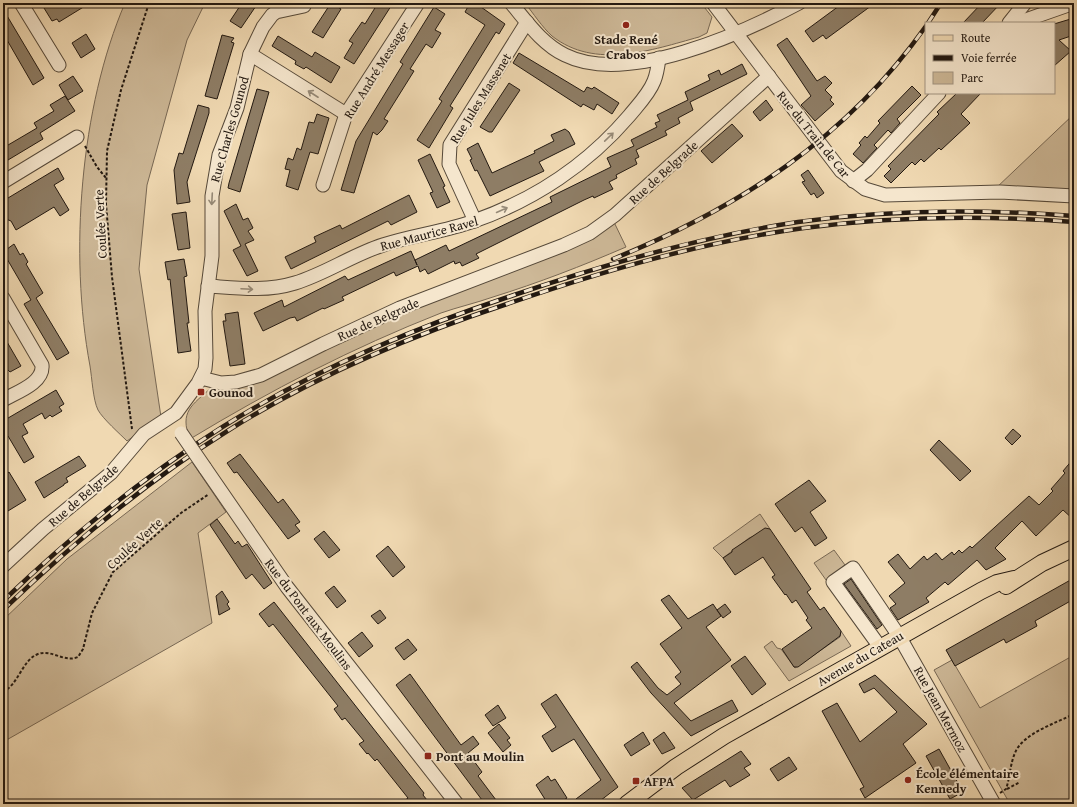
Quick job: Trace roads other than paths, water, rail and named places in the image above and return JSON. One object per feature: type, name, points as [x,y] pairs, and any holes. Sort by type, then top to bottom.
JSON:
[{"type":"main road","name":"Avenue du Cateau","points":[[1042,563],[1074,538]]},
{"type":"main road","name":"Avenue du Cateau","points":[[709,746],[750,730],[902,640],[995,593],[1014,579],[1042,563],[1074,548]]},
{"type":"main road","name":"Avenue du Cateau","points":[[627,804],[676,767],[731,731],[880,647],[902,640]]},
{"type":"street","points":[[21,3],[59,65]]},
{"type":"street","name":"Rue André Messager","points":[[323,185],[346,114],[418,3]]},
{"type":"street","points":[[511,3],[542,39],[556,50],[571,58],[588,63],[615,65],[659,58],[710,44],[799,3]]},
{"type":"street","name":"Rue du Train de Car","points":[[713,3],[841,171],[870,192],[885,195],[1000,192],[1074,196]]},
{"type":"street","points":[[1010,22],[1025,3]]},
{"type":"street","points":[[1019,22],[1047,7],[1074,3]]},
{"type":"street","name":"Rue Charles Gounod","points":[[201,378],[206,358],[205,311],[212,256],[211,205],[214,176],[222,145],[237,108],[250,54],[263,28],[272,15],[283,10],[304,6]]},
{"type":"street","name":"Rue Jules Massenet","points":[[476,221],[449,164],[450,145],[527,22]]},
{"type":"street","points":[[250,54],[346,114]]},
{"type":"street","name":"Rue Maurice Ravel","points":[[208,286],[263,289],[286,286],[304,280],[377,246],[448,230],[476,221],[516,204],[552,184],[595,151],[624,122],[646,95],[654,82],[659,58]]},
{"type":"street","name":"Rue de Belgrade","points":[[3,566],[34,537],[116,468],[144,434],[170,418],[186,402],[201,378],[221,383],[236,382],[261,375],[322,344],[400,308],[564,246],[590,233],[615,215],[769,76]]},
{"type":"street","points":[[853,181],[867,170],[938,94]]},
{"type":"street","points":[[3,182],[77,136]]},
{"type":"street","points":[[3,298],[40,361],[42,368],[37,379],[3,400]]},
{"type":"street","name":"Rue du Pont aux Moulins","points":[[170,418],[287,587],[457,804]]},
{"type":"street","name":"Rue Jean Mermoz","points":[[880,647],[833,582],[853,568],[902,640],[993,801]]},
{"type":"railway","points":[[929,22],[941,3]]},
{"type":"railway","points":[[613,259],[704,217],[747,192],[787,165],[825,135],[861,102],[895,66],[925,27]]},
{"type":"railway","points":[[3,601],[82,530],[137,486],[194,445],[257,406],[292,387],[362,353],[434,323],[543,285],[615,263],[688,244],[761,228],[832,218],[902,213],[970,211],[1074,216]]},
{"type":"railway","points":[[3,610],[56,561],[112,514],[169,470],[229,430],[262,410],[329,375],[399,344],[471,316],[580,280],[653,259],[728,241],[804,228],[871,221],[939,218],[1006,218],[1074,222]]},
{"type":"place","name":"Stade René Crabos","points":[[626,25]]},
{"type":"place","name":"Gounod","points":[[201,392]]},
{"type":"place","name":"Pont au Moulin","points":[[428,756]]},
{"type":"place","name":"École élémentaire Kennedy","points":[[908,780]]},
{"type":"place","name":"AFPA","points":[[636,781]]}]
